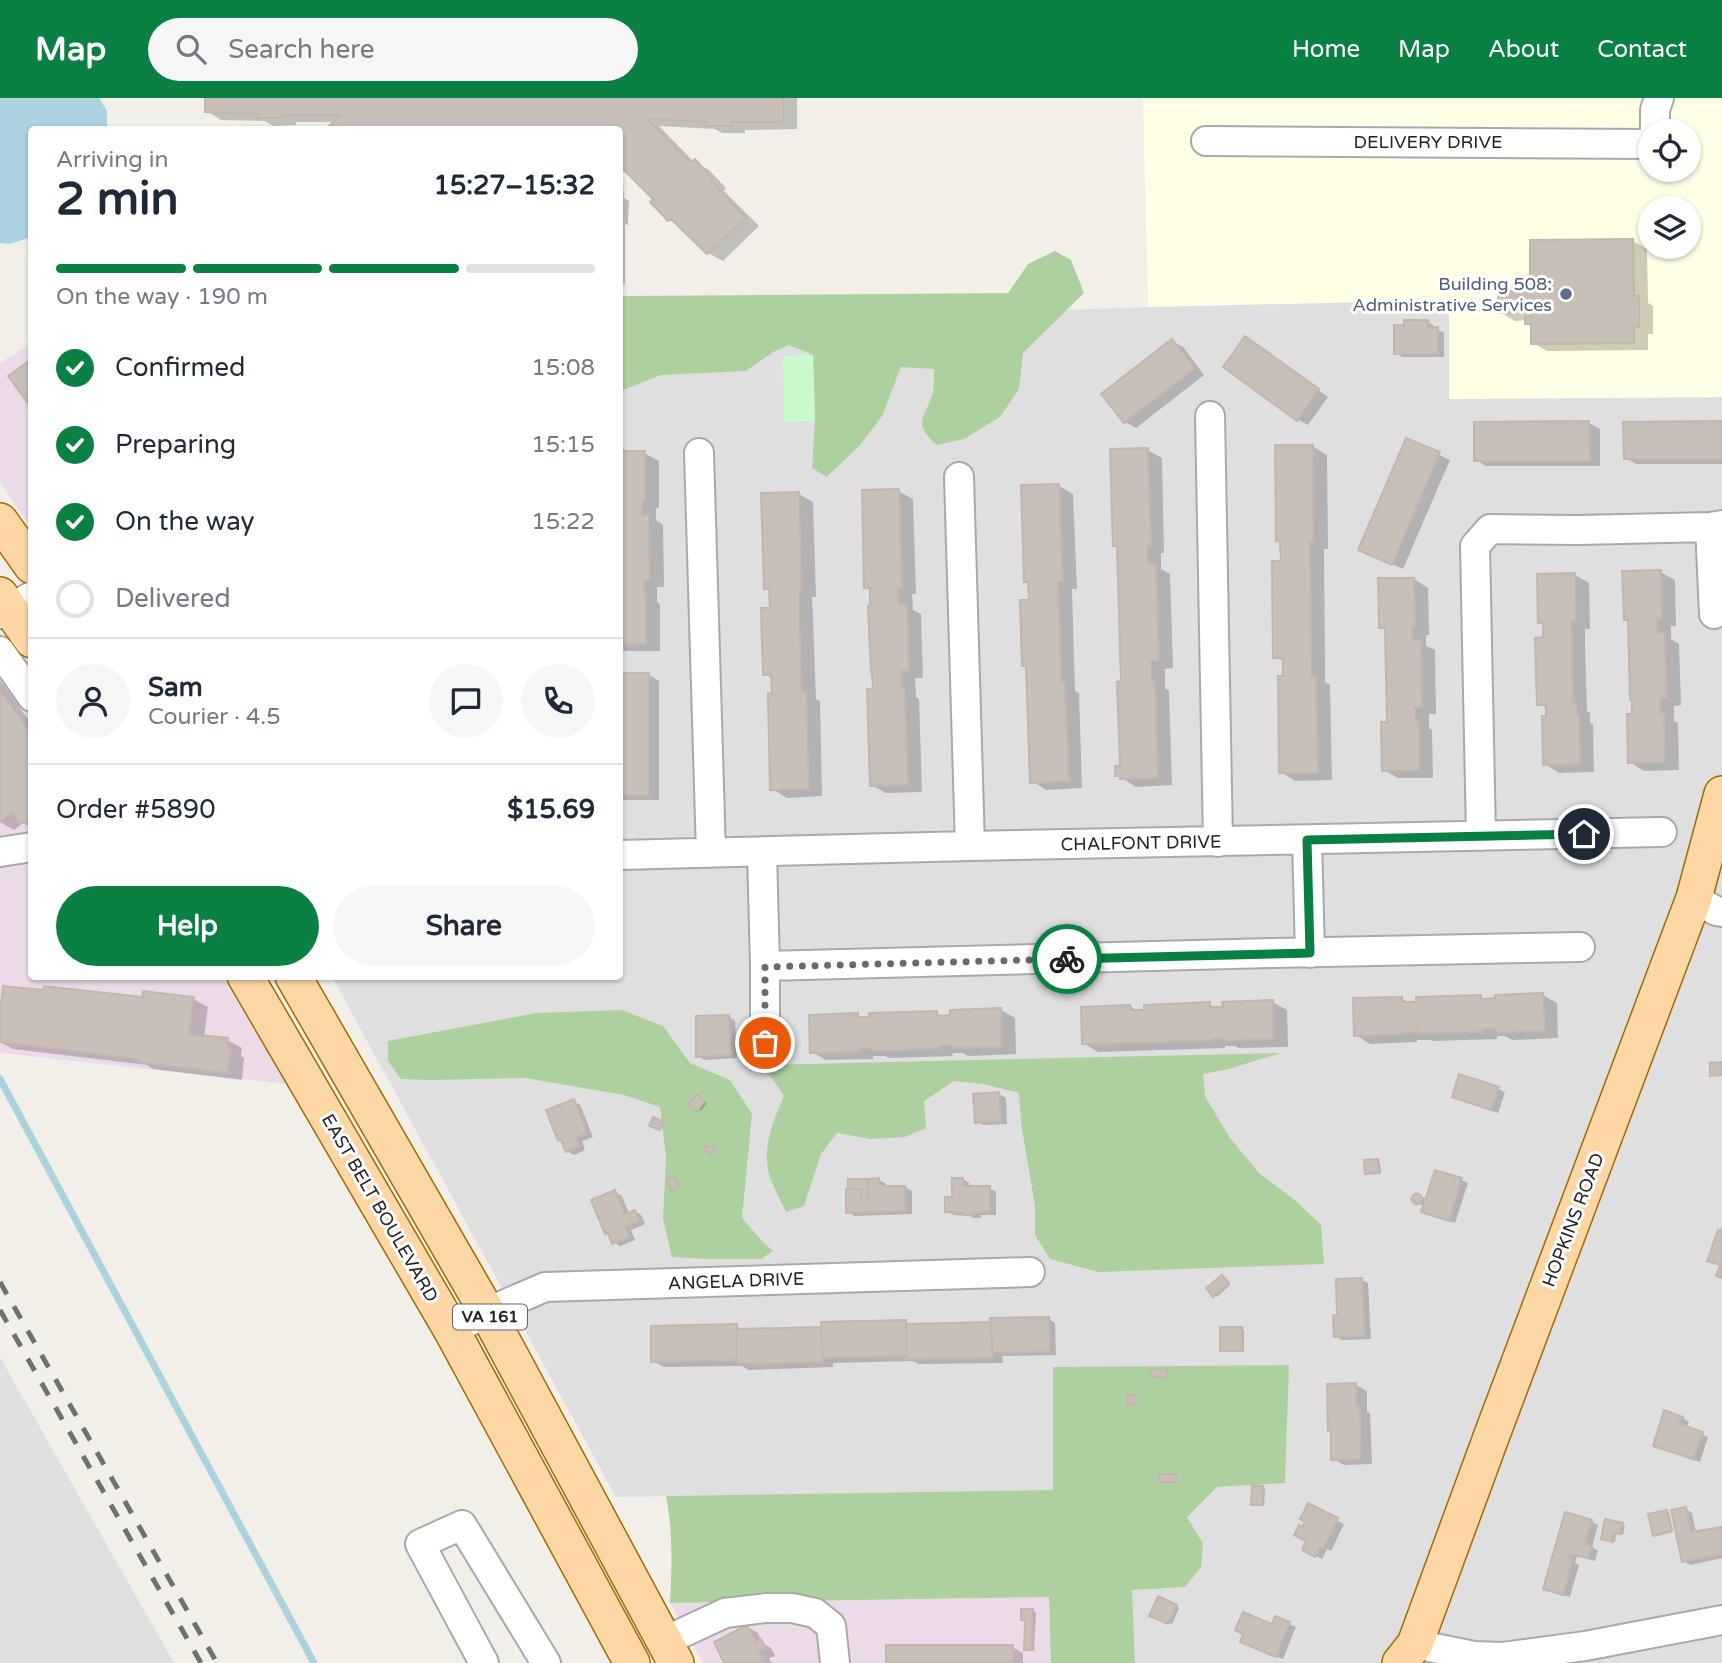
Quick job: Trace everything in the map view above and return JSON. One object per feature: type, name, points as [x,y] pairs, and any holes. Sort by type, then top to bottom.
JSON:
[{"type":"main road","points":[[0,521],[28,560]]},
{"type":"main road","points":[[10,603],[28,633]]},
{"type":"main road","name":"HOPKINS ROAD","points":[[1410,1657],[1501,1410],[1708,905],[1722,794]]},
{"type":"main road","name":"EAST BELT BOULEVARD","points":[[246,980],[452,1331],[632,1663]]},
{"type":"main road","name":"VA 161","points":[[295,980],[487,1312],[671,1652]]},
{"type":"street","points":[[1656,119],[1659,98]]},
{"type":"street","name":"DELIVERY DRIVE","points":[[1206,141],[1638,144]]},
{"type":"street","points":[[1210,416],[1218,842]]},
{"type":"street","points":[[699,453],[711,853]]},
{"type":"street","points":[[960,477],[970,846]]},
{"type":"street","points":[[1480,836],[1475,547],[1490,529],[1579,530],[1716,526],[1714,614]]},
{"type":"street","points":[[0,650],[28,691]]},
{"type":"street","name":"CHALFONT DRIVE","points":[[623,855],[1662,832]]},
{"type":"street","points":[[1307,840],[1310,953]]},
{"type":"street","points":[[0,852],[28,848]]},
{"type":"street","points":[[762,852],[765,1043]]},
{"type":"street","points":[[765,967],[1580,947]]},
{"type":"street","name":"ANGELA DRIVE","points":[[452,1331],[487,1312],[545,1287],[1030,1272]]},
{"type":"street","points":[[484,1663],[420,1544],[462,1525],[546,1663]]},
{"type":"street","points":[[671,1652],[725,1613],[792,1608],[815,1613],[831,1626],[835,1663]]},
{"type":"street","points":[[1410,1657],[1502,1657],[1585,1646],[1722,1620]]},
{"type":"shaded area","points":[[1143,98],[1722,98],[1722,397],[1449,399],[1449,300],[1148,307]]},
{"type":"shaded area","points":[[1449,300],[1450,399],[1722,397],[1722,1663],[1135,1663],[1127,1492],[1285,1483],[1288,1365],[1054,1490],[616,1497],[334,980],[623,980],[623,327],[1148,307]]},
{"type":"shaded area","points":[[28,345],[28,524],[0,482],[0,363]]},
{"type":"shaded area","points":[[0,632],[28,674],[28,980],[225,980],[286,1084],[0,1053]]},
{"type":"shaded area","points":[[0,1357],[174,1663],[0,1663]]},
{"type":"shaded area","points":[[1049,1597],[1051,1663],[703,1663],[670,1603]]},
{"type":"green space","points":[[1055,251],[1071,260],[1084,293],[1023,353],[1019,389],[1000,417],[964,439],[937,445],[929,437],[922,425],[933,391],[934,369],[901,367],[882,416],[860,445],[827,477],[812,468],[815,421],[813,355],[789,345],[773,352],[746,371],[661,375],[623,390],[623,296],[1008,293],[1028,264]]},
{"type":"green space","points":[[813,355],[815,421],[784,422],[783,356]]},
{"type":"green space","points":[[622,1010],[663,1026],[690,1063],[730,1080],[752,1114],[742,1218],[773,1251],[761,1259],[672,1257],[663,1219],[666,1158],[660,1107],[624,1095],[525,1078],[401,1079],[388,1061],[388,1041],[536,1013]]},
{"type":"green space","points":[[1280,1053],[1203,1074],[1205,1096],[1230,1138],[1259,1173],[1296,1201],[1321,1225],[1324,1264],[1098,1272],[1050,1259],[1035,1235],[1035,1206],[1021,1123],[1019,1093],[983,1084],[954,1081],[924,1101],[926,1128],[905,1137],[871,1139],[837,1133],[821,1154],[804,1206],[786,1212],[770,1177],[768,1146],[772,1125],[784,1096],[771,1077],[757,1065]]},
{"type":"green space","points":[[1289,1365],[1285,1483],[1217,1487],[1187,1517],[1203,1544],[1201,1567],[1185,1587],[1132,1590],[1135,1663],[1051,1663],[1049,1597],[670,1603],[670,1523],[666,1496],[1053,1490],[1053,1367]]},
{"type":"water","points":[[0,98],[99,98],[107,111],[107,126],[28,126],[28,238],[10,244],[0,243]]},
{"type":"building","points":[[205,98],[783,98],[783,122],[731,122],[732,126],[706,126],[706,122],[647,119],[691,162],[695,159],[713,179],[711,181],[746,217],[707,254],[671,219],[668,221],[650,202],[653,199],[623,169],[623,126],[329,126],[340,115],[257,118],[257,114],[205,112]]},
{"type":"building","name":"Building 508: Administrative Services","points":[[1633,239],[1634,296],[1639,296],[1639,327],[1634,327],[1634,343],[1531,344],[1531,324],[1525,324],[1525,317],[1531,317],[1530,313],[1498,313],[1498,291],[1530,291],[1530,240]]},
{"type":"building","points":[[1404,320],[1428,320],[1428,327],[1438,327],[1438,354],[1394,354],[1394,325],[1404,325]]},
{"type":"building","points":[[1245,336],[1319,389],[1297,421],[1223,367]]},
{"type":"building","points":[[1172,339],[1195,368],[1124,423],[1101,394]]},
{"type":"building","points":[[28,362],[28,404],[8,376]]},
{"type":"building","points":[[1589,421],[1590,461],[1474,461],[1474,422]]},
{"type":"building","points":[[1722,421],[1722,459],[1624,459],[1623,422]]},
{"type":"building","points":[[1406,438],[1440,452],[1392,565],[1358,550]]},
{"type":"building","points":[[1275,445],[1313,445],[1314,542],[1310,542],[1311,676],[1316,675],[1318,773],[1279,773],[1278,676],[1283,676],[1283,658],[1273,658],[1272,561],[1281,561],[1280,541],[1276,541]]},
{"type":"building","points":[[1148,448],[1151,546],[1147,546],[1148,564],[1156,564],[1159,661],[1151,661],[1151,680],[1155,680],[1158,778],[1120,779],[1120,776],[1115,776],[1115,766],[1120,766],[1117,682],[1121,681],[1117,546],[1113,546],[1110,449]]},
{"type":"building","points":[[623,451],[645,451],[645,501],[642,501],[642,515],[649,514],[650,580],[644,580],[646,644],[623,644]]},
{"type":"building","points":[[1059,484],[1063,582],[1058,582],[1061,683],[1065,683],[1069,781],[1030,783],[1026,666],[1022,666],[1020,600],[1029,600],[1028,582],[1024,582],[1021,485]]},
{"type":"building","points":[[899,489],[902,587],[898,587],[899,604],[907,604],[909,671],[901,671],[902,689],[905,689],[908,785],[870,786],[867,689],[873,689],[868,606],[870,588],[864,588],[862,490]]},
{"type":"building","points":[[799,492],[802,590],[799,590],[799,608],[802,691],[806,691],[809,789],[770,790],[768,693],[772,693],[771,675],[763,675],[761,608],[770,608],[769,589],[764,589],[761,493]]},
{"type":"building","points":[[1661,570],[1662,619],[1657,619],[1658,633],[1665,633],[1667,698],[1660,698],[1660,713],[1664,713],[1665,762],[1628,763],[1627,714],[1632,714],[1632,700],[1628,620],[1624,620],[1622,571]]},
{"type":"building","points":[[1575,573],[1576,621],[1571,621],[1573,703],[1576,702],[1577,715],[1579,714],[1580,764],[1543,765],[1542,716],[1546,716],[1546,705],[1537,705],[1535,638],[1543,637],[1543,623],[1538,623],[1537,574]]},
{"type":"building","points":[[1378,578],[1414,578],[1415,628],[1412,628],[1412,640],[1421,640],[1422,707],[1415,707],[1415,720],[1419,720],[1419,770],[1382,771],[1381,722],[1387,722],[1385,628],[1379,628]]},
{"type":"building","points":[[623,673],[649,673],[649,795],[623,795]]},
{"type":"building","points":[[0,690],[28,729],[28,823],[19,823],[12,813],[0,822]]},
{"type":"building","points":[[3,986],[43,990],[44,986],[142,997],[143,991],[194,997],[189,1034],[228,1038],[227,1048],[231,1048],[227,1073],[0,1042]]},
{"type":"building","points":[[1543,993],[1545,1031],[1495,1033],[1495,1029],[1483,1029],[1483,1032],[1354,1036],[1353,998],[1402,997],[1402,1002],[1416,1002],[1416,997],[1481,995],[1481,999],[1495,998],[1495,995]]},
{"type":"building","points":[[1273,1000],[1274,1039],[1223,1041],[1223,1038],[1211,1041],[1082,1044],[1081,1007],[1130,1005],[1130,1010],[1144,1010],[1144,1005],[1210,1002],[1210,1007],[1223,1007],[1222,1002]]},
{"type":"building","points":[[1001,1008],[1002,1047],[952,1048],[951,1045],[939,1046],[939,1049],[873,1051],[873,1048],[859,1049],[859,1052],[810,1053],[809,1015],[858,1013],[858,1017],[869,1017],[869,1013],[937,1011],[937,1016],[950,1015],[950,1010]]},
{"type":"building","points":[[729,1015],[731,1055],[696,1057],[696,1016]]},
{"type":"building","points":[[1722,1062],[1722,1075],[1710,1076],[1710,1063]]},
{"type":"building","points":[[1459,1074],[1499,1087],[1491,1110],[1452,1097]]},
{"type":"building","points":[[999,1092],[1001,1121],[975,1123],[973,1094]]},
{"type":"building","points":[[697,1094],[705,1101],[697,1111],[689,1104]]},
{"type":"building","points":[[574,1099],[587,1133],[576,1138],[580,1146],[566,1152],[561,1140],[558,1141],[546,1110]]},
{"type":"building","points":[[653,1117],[664,1122],[660,1130],[649,1126]]},
{"type":"building","points":[[706,1145],[715,1148],[712,1154],[704,1151]]},
{"type":"building","points":[[1378,1159],[1379,1173],[1365,1174],[1364,1160]]},
{"type":"building","points":[[1435,1170],[1462,1178],[1449,1221],[1421,1212]]},
{"type":"building","points":[[674,1177],[679,1187],[672,1191],[667,1181]]},
{"type":"building","points":[[879,1178],[879,1186],[905,1186],[906,1211],[846,1213],[846,1189],[861,1189],[861,1200],[868,1199],[868,1179]]},
{"type":"building","points":[[952,1178],[963,1178],[963,1186],[990,1186],[990,1212],[965,1215],[945,1212],[945,1197],[952,1197]]},
{"type":"building","points":[[848,1179],[868,1179],[868,1199],[861,1200],[861,1189],[848,1189]]},
{"type":"building","points":[[615,1190],[625,1214],[635,1210],[639,1221],[625,1226],[629,1237],[612,1244],[591,1200]]},
{"type":"building","points":[[1417,1193],[1423,1199],[1417,1205],[1411,1199]]},
{"type":"building","points":[[1722,1228],[1722,1278],[1716,1276],[1720,1265],[1707,1261],[1718,1230],[1721,1231]]},
{"type":"building","points":[[1222,1275],[1229,1283],[1213,1297],[1206,1288]]},
{"type":"building","points":[[1362,1278],[1365,1336],[1334,1337],[1333,1315],[1337,1315],[1336,1279]]},
{"type":"building","points":[[1049,1317],[1050,1352],[993,1353],[990,1318]]},
{"type":"building","points":[[906,1320],[906,1356],[823,1358],[821,1322]]},
{"type":"building","points":[[990,1322],[993,1358],[906,1359],[906,1324]]},
{"type":"building","points":[[737,1324],[737,1360],[651,1362],[651,1326]]},
{"type":"building","points":[[821,1327],[823,1362],[737,1364],[737,1329]]},
{"type":"building","points":[[1220,1327],[1242,1327],[1242,1351],[1220,1351]]},
{"type":"building","points":[[1167,1369],[1167,1377],[1151,1378],[1150,1370]]},
{"type":"building","points":[[1356,1383],[1357,1406],[1360,1406],[1361,1459],[1331,1460],[1327,1384]]},
{"type":"building","points":[[1127,1395],[1136,1395],[1136,1403],[1127,1404]]},
{"type":"building","points":[[1664,1410],[1683,1417],[1680,1424],[1703,1432],[1693,1459],[1653,1446]]},
{"type":"building","points":[[1159,1474],[1176,1474],[1176,1482],[1159,1482]]},
{"type":"building","points":[[1252,1485],[1263,1486],[1262,1505],[1251,1505]]},
{"type":"building","points":[[1308,1503],[1338,1518],[1323,1549],[1320,1547],[1315,1557],[1302,1550],[1306,1541],[1294,1535],[1299,1525],[1302,1527],[1305,1522],[1300,1519]]},
{"type":"building","points":[[1686,1507],[1691,1532],[1722,1527],[1722,1554],[1682,1562],[1671,1510]]},
{"type":"building","points":[[1667,1510],[1672,1531],[1653,1536],[1648,1514]]},
{"type":"building","points":[[1565,1512],[1592,1520],[1585,1544],[1592,1546],[1588,1558],[1570,1554],[1569,1558],[1573,1559],[1563,1595],[1543,1589]]},
{"type":"building","points":[[1605,1519],[1623,1523],[1620,1534],[1614,1533],[1612,1542],[1601,1539]]},
{"type":"building","points":[[1158,1596],[1177,1605],[1168,1624],[1149,1616]]},
{"type":"building","points":[[1021,1609],[1033,1609],[1032,1650],[1024,1650],[1025,1621],[1021,1620]]},
{"type":"building","points":[[1243,1612],[1272,1624],[1275,1616],[1290,1622],[1276,1657],[1240,1642],[1243,1634],[1235,1630]]},
{"type":"building","points":[[747,1625],[756,1642],[761,1639],[766,1649],[760,1652],[765,1663],[724,1663],[714,1642]]},
{"type":"building","points":[[886,1645],[1013,1645],[1013,1663],[886,1663]]},
{"type":"waterway","points":[[0,1079],[314,1663]]},
{"type":"railway","points":[[0,1282],[217,1663]]},
{"type":"railway","points":[[0,1310],[201,1663]]},
{"type":"way so far","points":[[765,1043],[765,967],[1067,959]]},
{"type":"place","name":"Building 508: Administrative Services","points":[[1566,294]]},
{"type":"route","points":[[1067,959],[1310,953],[1307,840],[1584,834]]}]
